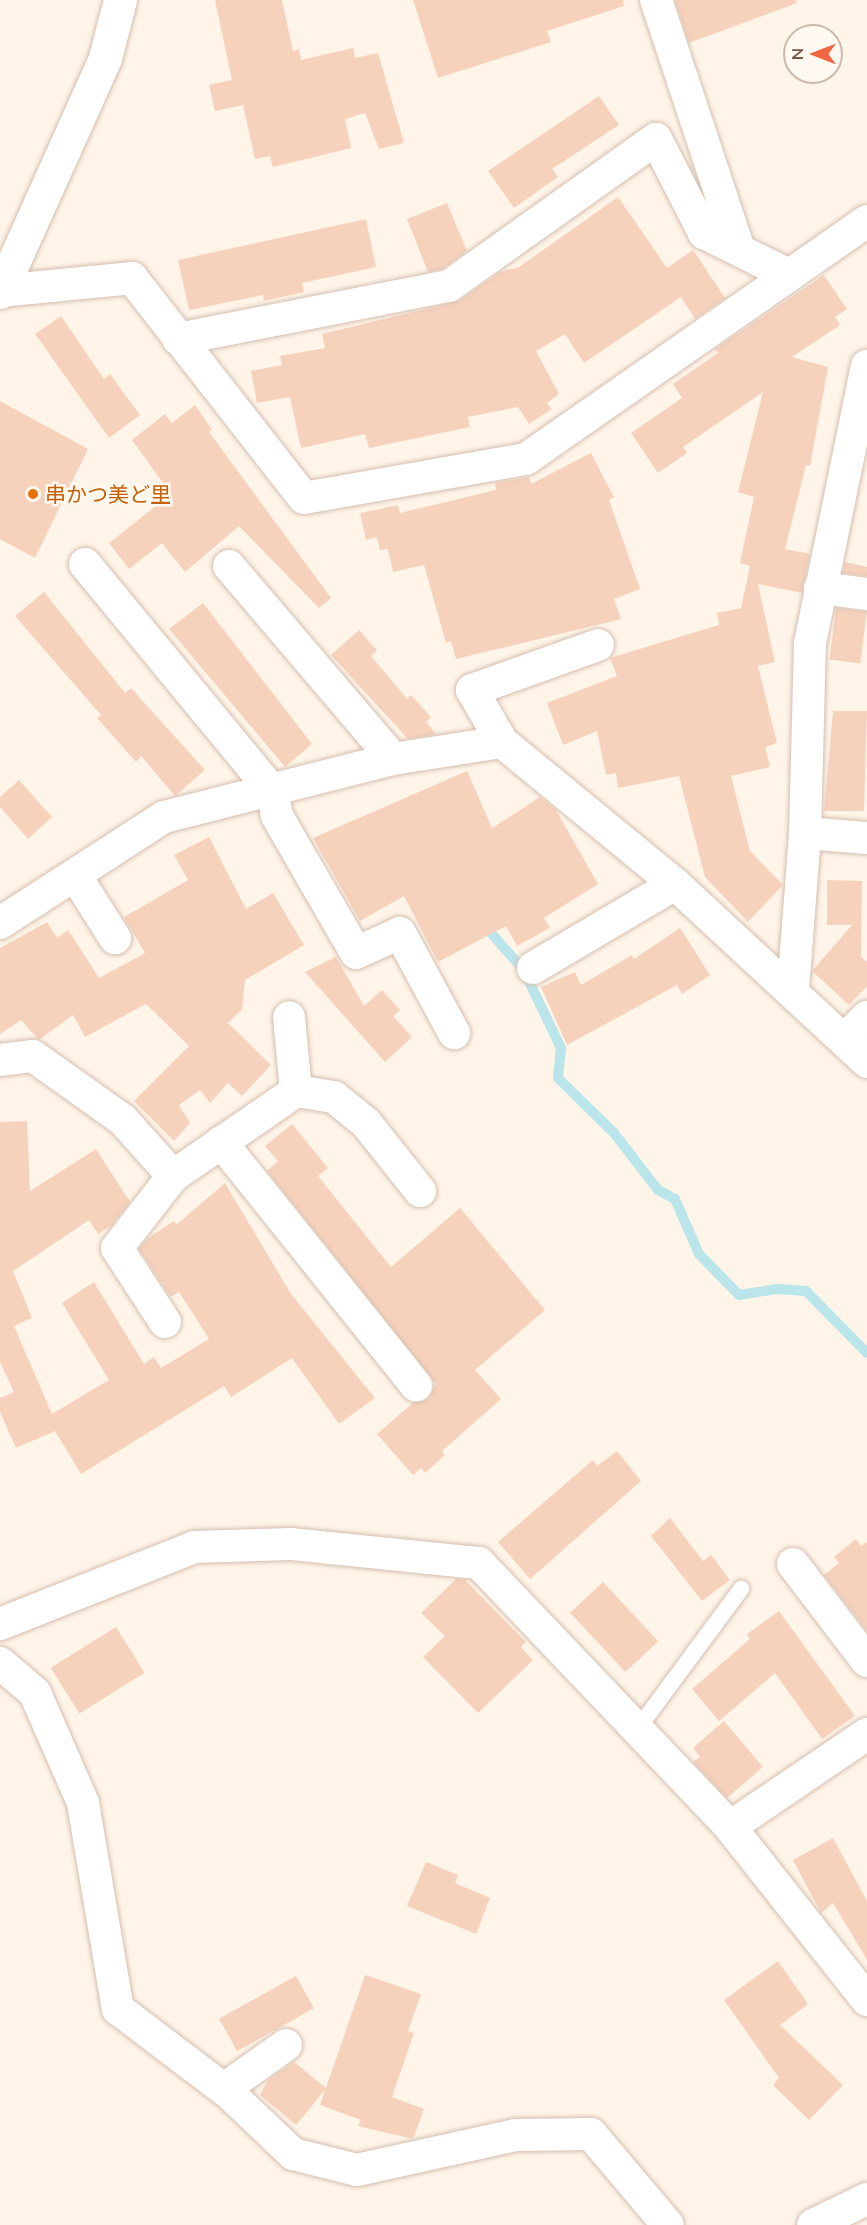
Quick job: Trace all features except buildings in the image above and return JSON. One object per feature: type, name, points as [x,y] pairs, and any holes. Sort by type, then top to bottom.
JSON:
[{"type":"street","points":[[120,0],[105,58],[3,277],[132,278],[302,506],[526,459],[867,221]]},
{"type":"street","points":[[656,0],[739,249]]},
{"type":"street","points":[[178,339],[449,286],[656,139],[704,233],[789,274]]},
{"type":"street","points":[[793,990],[805,833],[810,643],[867,366]]},
{"type":"street","points":[[85,564],[273,792],[277,816],[356,953],[400,933],[454,1034]]},
{"type":"street","points":[[229,566],[393,759]]},
{"type":"street","points":[[820,588],[867,594]]},
{"type":"street","points":[[598,645],[472,690],[502,742],[675,884],[793,990],[867,1062]]},
{"type":"street","points":[[0,923],[164,818],[273,792],[393,759],[502,742]]},
{"type":"street","points":[[805,833],[867,838]]},
{"type":"street","points":[[75,875],[115,938]]},
{"type":"street","points":[[533,968],[580,925],[675,884]]},
{"type":"street","points":[[289,1017],[296,1090]]},
{"type":"street","points":[[844,1040],[867,1017]]},
{"type":"street","points":[[0,1060],[33,1056],[123,1120],[173,1176]]},
{"type":"street","points":[[165,1322],[117,1248],[173,1176],[296,1090],[334,1097],[366,1123],[420,1191]]},
{"type":"street","points":[[221,1142],[417,1385]]},
{"type":"street","points":[[0,1624],[194,1547],[291,1544],[478,1563],[639,1727],[730,1827],[867,2000]]},
{"type":"street","points":[[793,1564],[867,1661]]},
{"type":"street","points":[[0,1663],[35,1693],[83,1803],[118,2009],[224,2089],[293,2154],[357,2170],[516,2135],[591,2134],[668,2225]]},
{"type":"street","points":[[730,1827],[867,1734]]},
{"type":"street","points":[[224,2089],[286,2046]]},
{"type":"street","points":[[813,2225],[867,2199]]},
{"type":"lane","points":[[639,1727],[741,1589]]},
{"type":"waterway","points":[[483,924],[523,969],[561,1048],[558,1078],[614,1133],[658,1190],[675,1199],[699,1254],[739,1295],[778,1289],[806,1291],[867,1353]]},
{"type":"place","name":"串かつ美ど里","points":[[33,494]]}]
